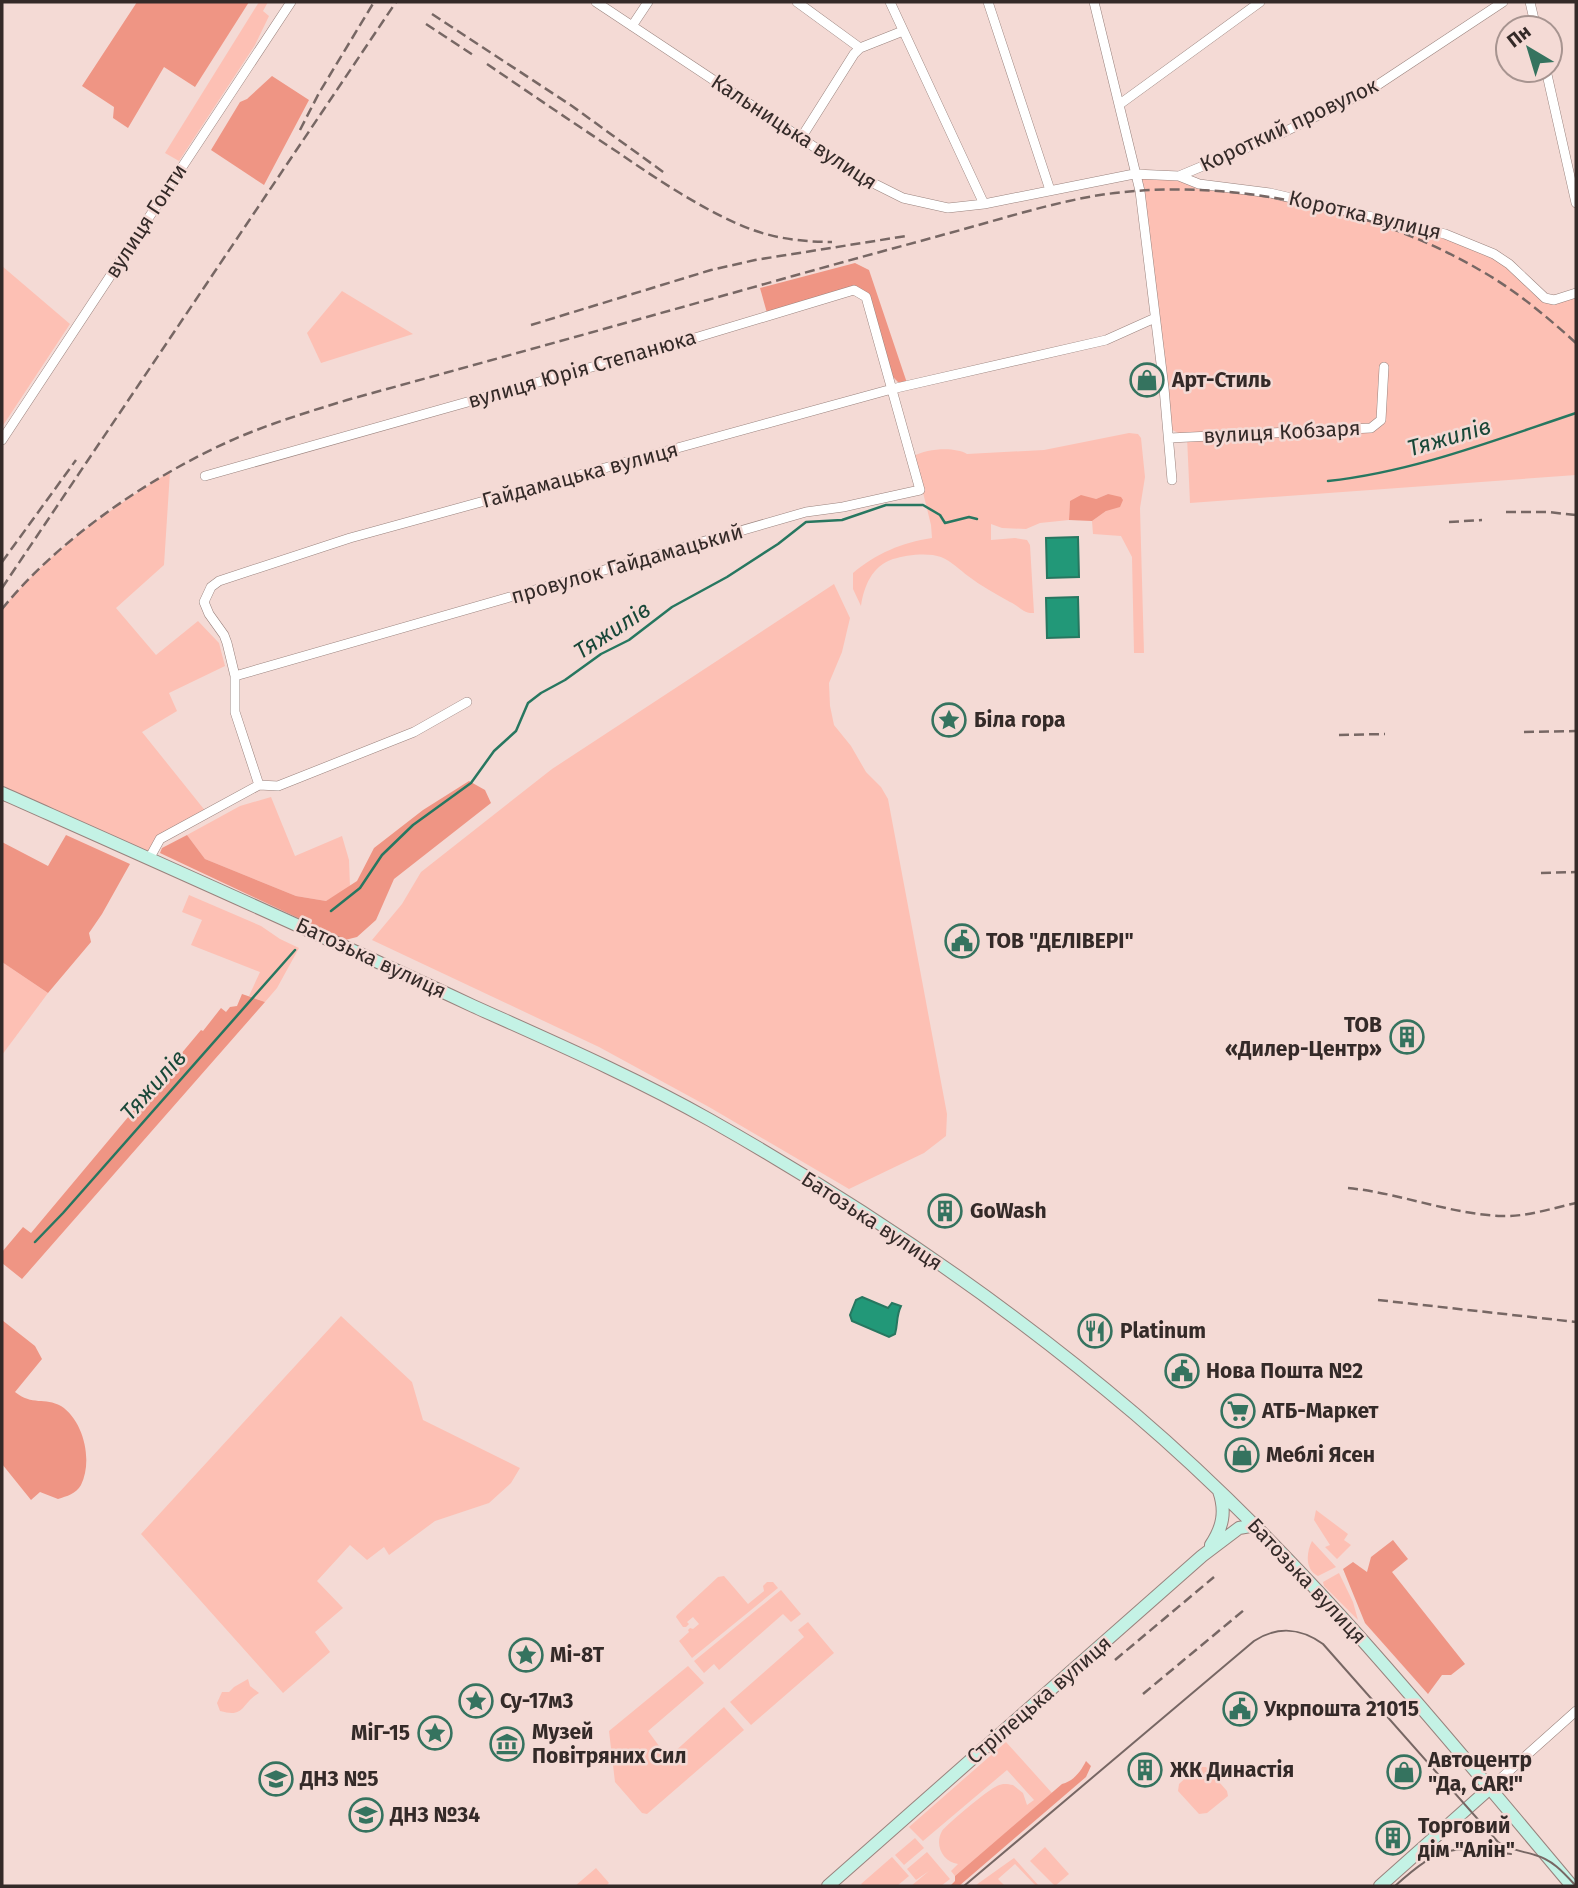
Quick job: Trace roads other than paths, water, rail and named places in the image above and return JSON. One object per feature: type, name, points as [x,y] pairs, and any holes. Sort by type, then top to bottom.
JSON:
[{"type":"street","name":"вулиця Гонти","points":[[2,440],[291,2]]},
{"type":"street","name":"Кальницька вулиця","points":[[596,2],[864,180],[903,198],[948,208],[984,204],[1134,174]]},
{"type":"street","points":[[632,26],[648,2]]},
{"type":"street","points":[[797,2],[860,48]]},
{"type":"street","points":[[890,2],[984,204]]},
{"type":"street","points":[[988,2],[1049,190]]},
{"type":"street","points":[[1094,2],[1140,191],[1170,438],[1172,480]]},
{"type":"street","points":[[1120,104],[1260,2]]},
{"type":"street","name":"Короткий провулок","points":[[1179,176],[1282,133],[1370,90],[1503,2]]},
{"type":"street","points":[[801,138],[860,48],[903,31]]},
{"type":"street","points":[[1549,84],[1576,203]]},
{"type":"street","name":"Коротка вулиця","points":[[1134,174],[1179,176],[1195,183],[1270,193],[1446,234],[1494,254],[1509,264],[1545,298],[1554,300],[1576,293]]},
{"type":"street","name":"вулиця Юрія Степанюка","points":[[205,477],[854,290],[866,297],[892,389]]},
{"type":"street","name":"Гайдамацька вулиця","points":[[259,785],[235,712],[235,676],[224,635],[204,602],[211,587],[228,577],[349,538],[892,389],[1106,340],[1155,318]]},
{"type":"street","name":"вулиця Кобзаря","points":[[1170,438],[1371,428],[1381,420],[1384,367]]},
{"type":"street","name":"провулок Гайдамацький","points":[[235,676],[806,512],[843,507],[920,490],[892,389]]},
{"type":"street","points":[[149,859],[160,839],[259,785],[278,786],[414,732],[467,702]]},
{"type":"street","name":"Батозька вулиця","points":[[2,793],[347,947],[638,1082],[712,1121],[850,1205],[969,1285],[1133,1412],[1256,1525],[1414,1697],[1572,1886]]},
{"type":"street","points":[[1202,1556],[1222,1524],[1223,1506],[1219,1491]]},
{"type":"street","name":"Стрілецька вулиця","points":[[828,1886],[1202,1556],[1239,1528],[1256,1525]]},
{"type":"street","points":[[1380,1886],[1576,1711]]},
{"type":"waterway","name":"Тяжилів","points":[[1328,481],[1422,463],[1576,413]]},
{"type":"waterway","name":"Тяжилів","points":[[331,911],[360,888],[382,855],[413,825],[471,783],[494,751],[516,731],[528,703],[601,654],[629,640],[672,607],[727,577],[778,544],[806,522],[842,520],[886,505],[923,505],[940,515],[945,523],[969,517],[977,519]]},
{"type":"waterway","name":"Тяжилів","points":[[35,1242],[295,950]]},
{"type":"tram line","points":[[964,1886],[1254,1641],[1280,1631],[1298,1632],[1323,1644],[1498,1842],[1547,1860],[1576,1886]]},
{"type":"tram line","points":[[1395,1886],[1424,1862],[1448,1851],[1474,1849],[1511,1854]]},
{"type":"railway","points":[[300,130],[374,2]]},
{"type":"railway","points":[[2,588],[396,2]]},
{"type":"railway","points":[[432,14],[572,106],[666,174]]},
{"type":"railway","points":[[426,24],[473,55]]},
{"type":"railway","points":[[487,64],[650,174],[719,215],[772,236],[832,242]]},
{"type":"railway","points":[[2,609],[50,558],[107,513],[168,473],[259,429],[347,400],[1019,214],[1094,196],[1191,190],[1242,193],[1342,213],[1390,228],[1436,247],[1478,269],[1529,303],[1576,343]]},
{"type":"railway","points":[[531,325],[711,270],[755,260],[906,236]]},
{"type":"railway","points":[[2,562],[76,460]]},
{"type":"railway","points":[[1506,512],[1576,515]]},
{"type":"railway","points":[[1449,522],[1482,520]]},
{"type":"railway","points":[[1524,732],[1576,731]]},
{"type":"railway","points":[[1339,735],[1385,734]]},
{"type":"railway","points":[[1541,873],[1576,872]]},
{"type":"railway","points":[[1348,1188],[1502,1216],[1530,1214],[1576,1203]]},
{"type":"railway","points":[[1378,1300],[1576,1322]]},
{"type":"railway","points":[[1115,1660],[1214,1577]]},
{"type":"railway","points":[[1143,1694],[1244,1610]]},
{"type":"place","name":"Арт-Стиль","points":[[1147,380]]},
{"type":"place","name":"Біла гора","points":[[949,720]]},
{"type":"place","name":"ТОВ \"ДЕЛІВЕРІ\"","points":[[962,941]]},
{"type":"place","name":"ТОВ «Дилер-Центр»","points":[[1407,1037]]},
{"type":"place","name":"GoWash","points":[[945,1211]]},
{"type":"place","name":"Platinum","points":[[1095,1331]]},
{"type":"place","name":"Нова Пошта №2","points":[[1182,1371]]},
{"type":"place","name":"АТБ-Маркет","points":[[1238,1411]]},
{"type":"place","name":"Меблі Ясен","points":[[1242,1455]]},
{"type":"place","name":"Мі-8Т","points":[[526,1655]]},
{"type":"place","name":"Су-17м3","points":[[476,1701]]},
{"type":"place","name":"Укрпошта 21015","points":[[1240,1709]]},
{"type":"place","name":"МіГ-15","points":[[435,1733]]},
{"type":"place","name":"Музей Повітряних Сил","points":[[507,1744]]},
{"type":"place","name":"ЖК Династія","points":[[1145,1770]]},
{"type":"place","name":"Автоцентр \"Да, CAR!\"","points":[[1404,1772]]},
{"type":"place","name":"ДНЗ №5","points":[[276,1779]]},
{"type":"place","name":"ДНЗ №34","points":[[366,1815]]},
{"type":"place","name":"Торговий дім \"Алін\"","points":[[1393,1838]]}]
